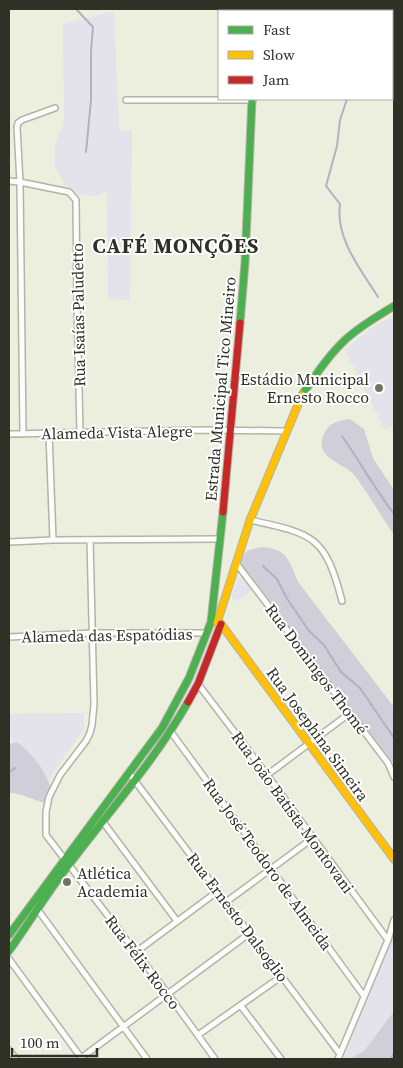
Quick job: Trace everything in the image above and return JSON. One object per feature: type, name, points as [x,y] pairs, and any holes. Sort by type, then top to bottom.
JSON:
[{"type":"main road","name":"Estrada Municipal Tico Mineiro","points":[[216,623],[219,539],[231,430],[248,232],[252,100]]},
{"type":"main road","points":[[9,951],[68,866],[136,781],[171,732],[198,684],[250,520],[302,394],[323,364],[354,332],[394,306]]},
{"type":"main road","points":[[9,935],[152,743],[171,714],[198,658],[206,633],[216,623]]},
{"type":"main road","name":"Rua Josephina Simeira","points":[[216,623],[394,859]]},
{"type":"street","points":[[126,100],[252,100]]},
{"type":"street","points":[[23,434],[18,123],[55,108]]},
{"type":"street","points":[[9,181],[20,182]]},
{"type":"street","name":"Rua Isaías Paludetto","points":[[20,182],[69,192],[77,204],[80,434]]},
{"type":"street","name":"Alameda Vista Alegre","points":[[9,434],[231,430],[286,431]]},
{"type":"street","points":[[49,434],[53,540]]},
{"type":"street","points":[[250,520],[287,528],[313,540],[321,548],[329,561],[342,601]]},
{"type":"street","points":[[9,542],[219,539]]},
{"type":"street","name":"Rua Félix Rocco","points":[[90,540],[94,704],[92,725],[86,740],[53,787],[46,812],[46,835],[216,1059]]},
{"type":"street","name":"Rua Domingos Thomé","points":[[236,562],[388,763],[394,777]]},
{"type":"street","name":"Alameda das Espatódias","points":[[9,637],[92,633],[206,633]]},
{"type":"street","name":"Rua João Batista Montovani","points":[[198,684],[388,940]]},
{"type":"street","points":[[267,775],[350,713]]},
{"type":"street","name":"Rua José Teodoro de Almeida","points":[[171,732],[364,996]]},
{"type":"street","name":"Rua Ernesto Dalsoglio","points":[[129,773],[282,976],[339,1056]]},
{"type":"street","points":[[103,822],[177,921]]},
{"type":"street","points":[[226,902],[313,838]]},
{"type":"street","points":[[136,952],[218,891]]},
{"type":"street","points":[[38,910],[147,1059]]},
{"type":"street","points":[[339,1056],[388,940],[394,920]]},
{"type":"street","points":[[9,959],[82,1059],[250,933]]},
{"type":"street","points":[[198,1035],[282,976]]},
{"type":"street","points":[[241,1006],[281,1059]]},
{"type":"street","points":[[9,1050],[16,1059]]},
{"type":"shaded area","points":[[388,9],[388,10],[306,10]]},
{"type":"shaded area","points":[[114,11],[119,127],[121,131],[132,131],[130,300],[108,299],[107,191],[97,196],[80,195],[65,186],[54,164],[55,144],[64,123],[63,24]]},
{"type":"shaded area","points":[[393,24],[395,44],[393,64]]},
{"type":"shaded area","name":"Estádio Municipal Ernesto Rocco","points":[[394,316],[394,426],[385,430],[345,350],[372,327]]},
{"type":"shaded area","points":[[350,419],[364,429],[373,458],[394,490],[394,535],[355,476],[326,455],[323,449],[322,442],[326,430],[335,423]]},
{"type":"shaded area","points":[[264,547],[278,551],[287,558],[298,582],[394,707],[394,764],[240,562],[246,552]]},
{"type":"shaded area","points":[[240,578],[247,580],[253,589],[236,602],[231,596],[237,580]]},
{"type":"shaded area","points":[[215,628],[189,695],[160,743],[139,772],[137,770],[176,712],[212,629]]},
{"type":"shaded area","points":[[84,713],[84,729],[51,776],[38,801],[9,733],[9,714]]},
{"type":"shaded area","points":[[17,742],[35,759],[49,782],[53,798],[46,803],[9,793],[9,744]]},
{"type":"shaded area","points":[[394,932],[394,1011],[364,1051],[349,1059],[344,1059],[344,1057]]},
{"type":"shaded area","points":[[394,1011],[394,1059],[349,1059],[364,1051]]},
{"type":"waterway","points":[[76,9],[93,27],[91,100],[86,152]]},
{"type":"waterway","points":[[347,100],[340,120],[337,146],[326,186],[340,204],[339,217],[345,241],[357,265],[378,297]]},
{"type":"waterway","points":[[342,436],[394,514]]},
{"type":"waterway","points":[[263,566],[277,579],[286,597],[309,631],[324,645],[341,672],[360,688],[394,738]]},
{"type":"waterway","points":[[9,772],[15,768]]},
{"type":"waterway","points":[[391,1059],[394,1053]]},
{"type":"traffic: fast","points":[[240,323],[245,263],[252,100]]},
{"type":"traffic: fast","points":[[302,395],[327,359],[345,340],[394,306]]},
{"type":"traffic: fast","points":[[9,935],[162,728],[189,678],[211,622],[223,512]]},
{"type":"traffic: fast","points":[[9,951],[60,876],[146,766],[188,702]]},
{"type":"traffic: slow","points":[[217,623],[250,520],[302,395]]},
{"type":"traffic: slow","points":[[221,624],[394,859]]},
{"type":"traffic: jam","points":[[223,512],[240,323]]},
{"type":"traffic: jam","points":[[188,702],[198,684],[221,624]]},
{"type":"place","name":"Estádio Municipal Ernesto Rocco","points":[[379,388]]},
{"type":"place","name":"Atlética Academia","points":[[67,882]]},
{"type":"district","name":"CAFÉ MONÇÕES","points":[[176,245]]}]
